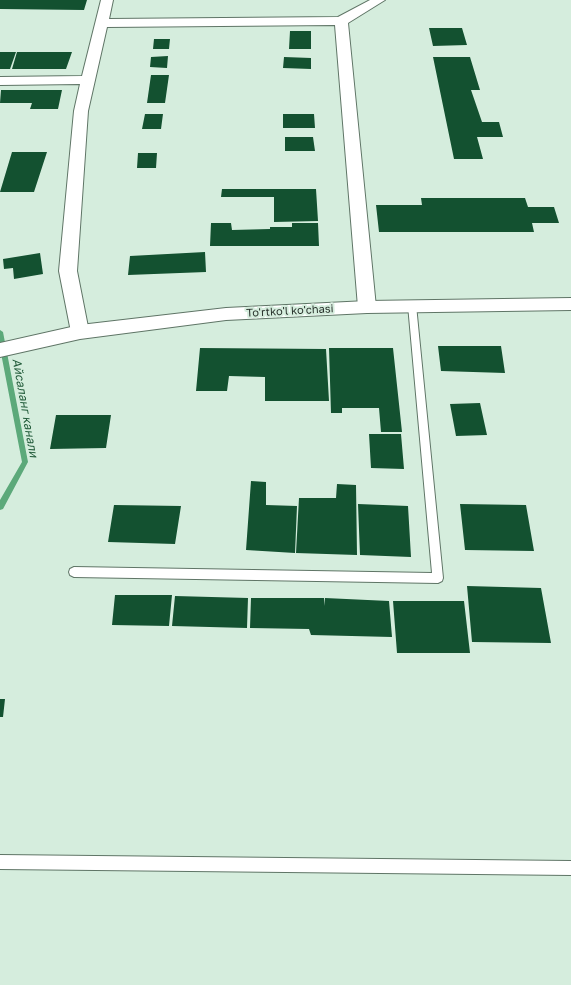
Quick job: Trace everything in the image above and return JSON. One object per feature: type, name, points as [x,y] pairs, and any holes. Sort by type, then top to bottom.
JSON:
[{"type":"street","points":[[80,332],[68,271],[81,111],[107,0]]},
{"type":"street","points":[[102,23],[341,21],[379,0]]},
{"type":"street","points":[[341,21],[367,307]]},
{"type":"street","points":[[0,81],[88,80]]},
{"type":"street","name":"To'rtko'l ko'chasi","points":[[6,349],[80,332],[226,314],[412,305],[571,304]]},
{"type":"lane","points":[[74,572],[438,578],[412,305]]},
{"type":"lane","points":[[0,862],[571,868]]},
{"type":"building","points":[[0,0],[87,0],[84,10],[0,9]]},
{"type":"building","points":[[429,28],[462,28],[467,45],[433,46]]},
{"type":"building","points":[[290,31],[311,31],[311,49],[289,49]]},
{"type":"building","points":[[154,39],[170,39],[169,49],[153,49]]},
{"type":"building","points":[[0,52],[16,52],[10,69],[0,69]]},
{"type":"building","points":[[17,52],[72,52],[66,69],[12,69]]},
{"type":"building","points":[[168,56],[167,68],[150,67],[151,57]]},
{"type":"building","points":[[284,57],[311,58],[311,69],[283,68]]},
{"type":"building","points":[[433,57],[470,57],[480,90],[471,90],[482,122],[499,122],[503,137],[477,137],[483,159],[454,159]]},
{"type":"building","points":[[151,75],[169,75],[165,103],[147,103]]},
{"type":"building","points":[[1,90],[62,90],[58,109],[30,109],[32,103],[0,103]]},
{"type":"building","points":[[145,114],[163,114],[161,129],[142,129]]},
{"type":"building","points":[[283,114],[314,114],[315,128],[283,128]]},
{"type":"building","points":[[285,137],[313,137],[315,151],[285,151]]},
{"type":"building","points":[[12,152],[47,152],[34,192],[0,192]]},
{"type":"building","points":[[138,153],[157,153],[156,168],[137,168]]},
{"type":"building","points":[[222,189],[316,189],[318,221],[274,222],[274,197],[221,197]]},
{"type":"building","points":[[421,198],[525,198],[528,207],[554,207],[559,223],[532,223],[534,232],[379,232],[376,205],[422,205]]},
{"type":"building","points":[[211,223],[231,223],[232,230],[292,227],[292,223],[318,223],[319,246],[210,246]]},
{"type":"building","points":[[205,252],[206,272],[128,275],[130,256]]},
{"type":"building","points":[[40,253],[43,274],[14,279],[13,268],[4,269],[3,259]]},
{"type":"building","points":[[438,346],[501,346],[505,373],[441,371]]},
{"type":"building","points":[[200,348],[326,349],[329,401],[265,401],[265,377],[229,376],[227,391],[196,391]]},
{"type":"building","points":[[329,348],[393,348],[402,432],[381,432],[379,408],[342,408],[342,413],[331,413]]},
{"type":"building","points":[[480,403],[487,435],[456,436],[450,404]]},
{"type":"building","points":[[56,415],[111,415],[106,448],[50,449]]},
{"type":"building","points":[[369,434],[401,434],[404,469],[371,468]]},
{"type":"building","points":[[251,481],[266,482],[266,505],[297,506],[295,553],[246,550]]},
{"type":"building","points":[[337,484],[356,485],[357,555],[296,553],[299,498],[336,498]]},
{"type":"building","points":[[358,504],[408,506],[411,557],[360,555]]},
{"type":"building","points":[[460,504],[526,505],[534,551],[465,550]]},
{"type":"building","points":[[114,505],[181,506],[175,544],[108,542]]},
{"type":"building","points":[[467,586],[541,588],[551,643],[472,642]]},
{"type":"building","points":[[115,595],[172,595],[169,626],[112,625]]},
{"type":"building","points":[[175,596],[248,598],[247,628],[172,626]]},
{"type":"building","points":[[251,598],[324,598],[324,606],[325,598],[389,601],[392,637],[311,635],[309,629],[250,628]]},
{"type":"building","points":[[393,601],[464,601],[470,653],[397,653]]},
{"type":"building","points":[[0,699],[5,699],[3,717],[0,717]]},
{"type":"waterway","name":"Айсаланг канали","points":[[0,332],[25,462],[0,507]]}]
